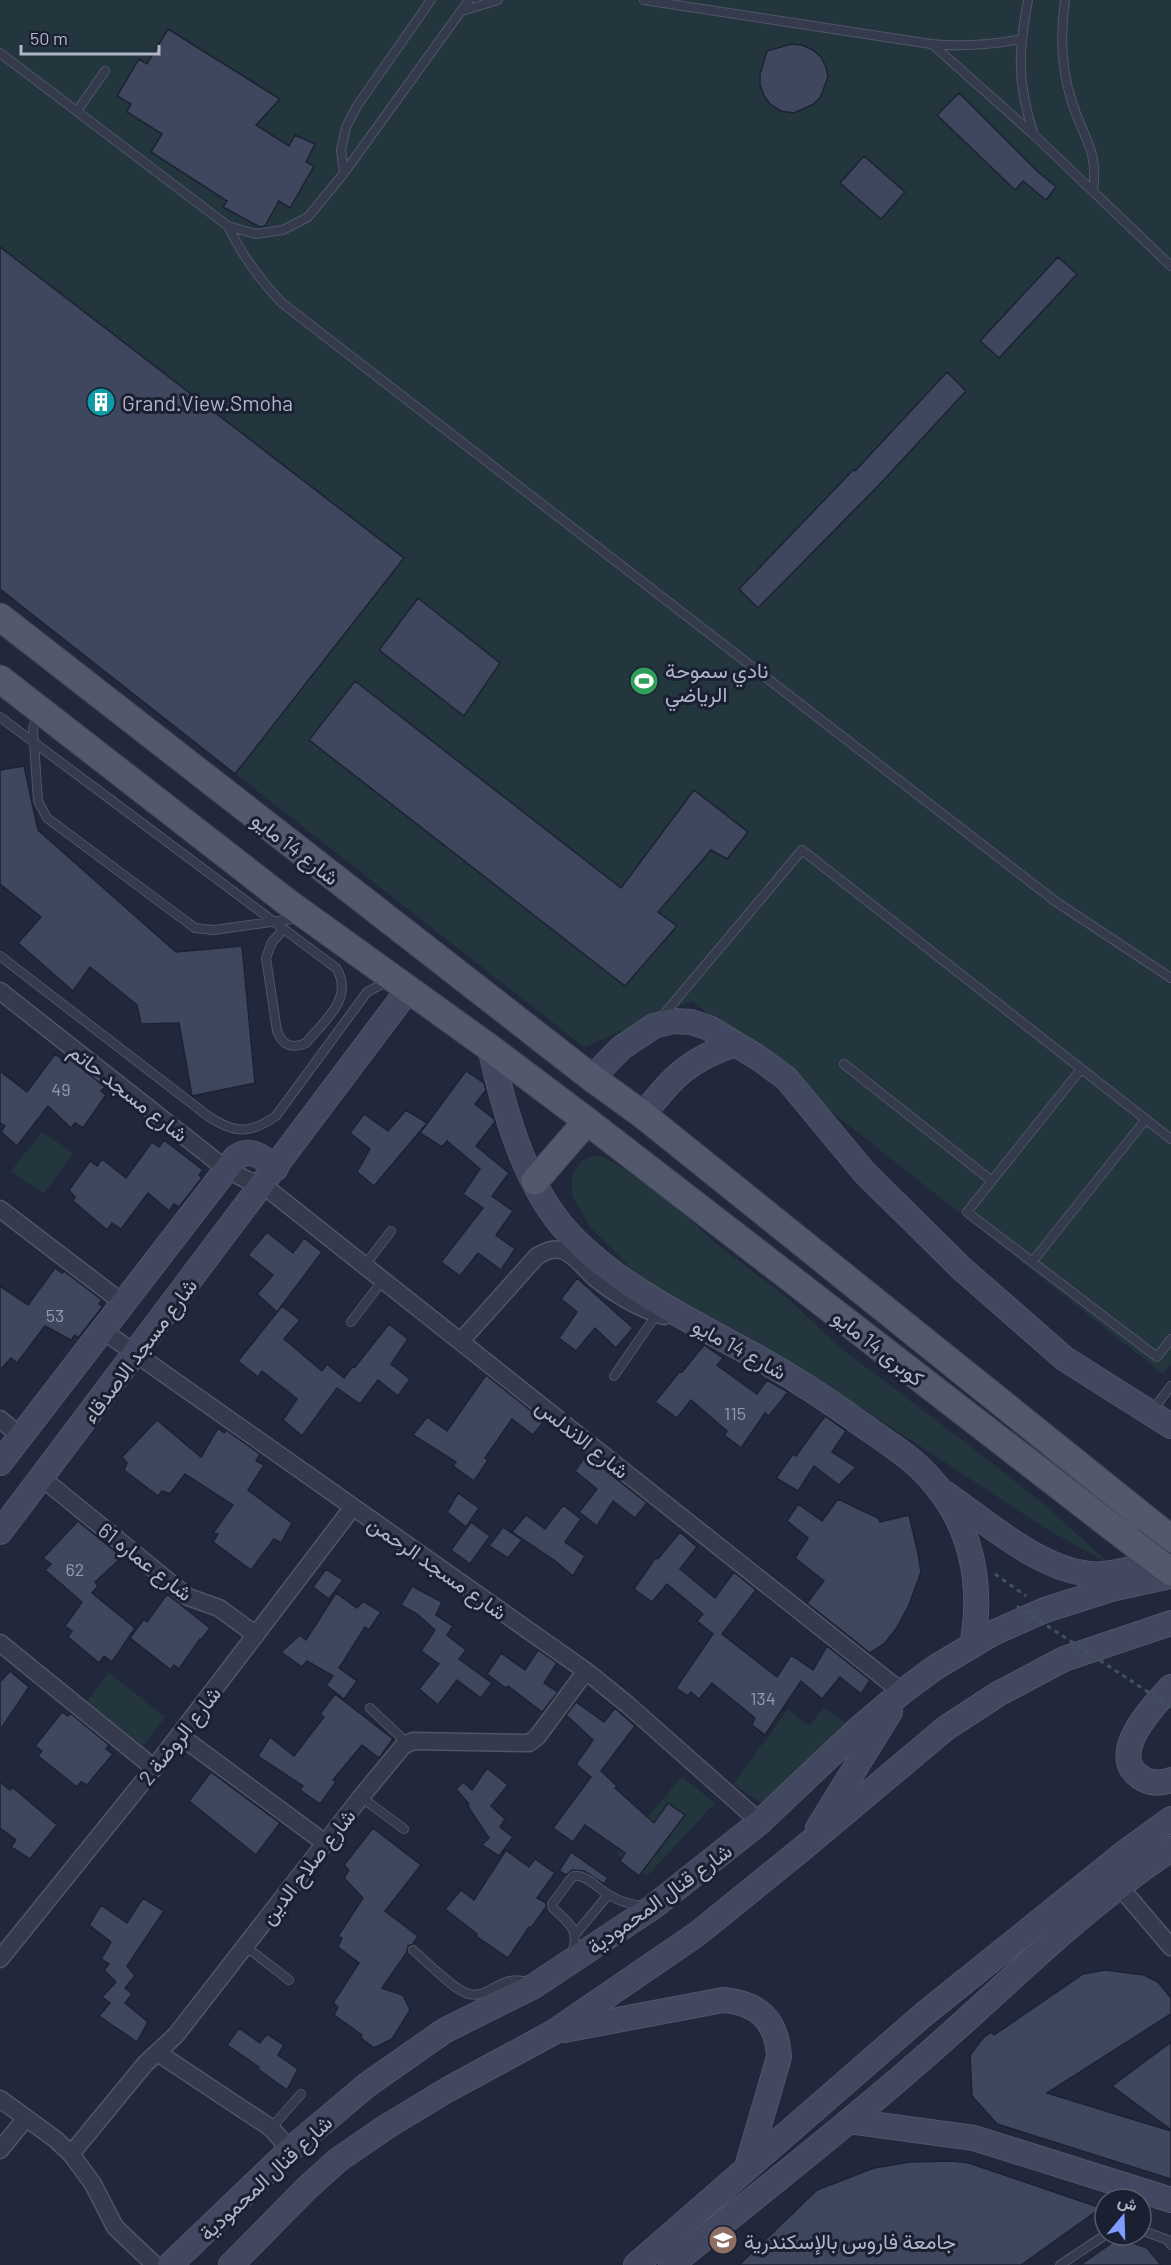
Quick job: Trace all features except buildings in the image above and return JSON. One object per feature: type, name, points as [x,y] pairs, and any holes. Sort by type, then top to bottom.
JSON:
[{"type":"main road","name":"شارع 14 مايو","points":[[0,617],[592,1078],[643,1115]]},
{"type":"main road","points":[[0,680],[295,923],[400,985],[490,1048],[587,1121],[535,1181]]},
{"type":"main road","name":"شارع مسجد الاصدقاء","points":[[0,1532],[270,1176],[400,985]]},
{"type":"main road","points":[[592,1078],[621,1048],[654,1026],[674,1021],[691,1022],[735,1044],[779,1071],[864,1172],[961,1268],[1065,1359],[1171,1426]]},
{"type":"main road","points":[[643,1115],[681,1071],[704,1056],[735,1044]]},
{"type":"main road","name":"شارع 14 مايو","points":[[490,1048],[506,1115],[519,1149],[562,1226],[579,1244],[620,1276],[700,1327],[810,1388],[910,1459],[939,1490],[961,1525],[972,1557],[977,1584],[972,1645]]},
{"type":"main road","name":"كوبرى 14 مايو","points":[[643,1115],[1138,1529],[1171,1574]]},
{"type":"main road","name":"كوبرى 14 مايو","points":[[587,1121],[1138,1529],[1171,1539]]},
{"type":"main road","name":"شارع مسجد الاصدقاء","points":[[0,1462],[236,1157],[247,1152],[258,1154],[270,1176]]},
{"type":"main road","points":[[939,1490],[1044,1561],[1066,1569],[1102,1574],[1171,1562]]},
{"type":"main road","name":"شارع قنال المحمودية","points":[[170,2265],[290,2150],[367,2085],[444,2031],[534,1986],[653,1907],[760,1822],[856,1731],[936,1667],[993,1633],[1045,1610],[1100,1592],[1171,1574]]},
{"type":"main road","name":"شارع قنال المحمودية","points":[[231,2265],[338,2160],[386,2127],[447,2090],[554,2032],[697,1934],[809,1844],[946,1728],[998,1694],[1065,1659],[1171,1623]]},
{"type":"main road","points":[[1171,1687],[1145,1718],[1127,1754],[1131,1767],[1141,1778],[1156,1783],[1171,1780]]},
{"type":"main road","points":[[809,1844],[902,1692]]},
{"type":"main road","points":[[636,2265],[922,2015],[1127,1851],[1171,1819]]},
{"type":"main road","points":[[671,2265],[922,2059],[1044,1947],[1171,1849]]},
{"type":"main road","points":[[554,2032],[723,2000],[738,2001],[752,2007],[764,2016],[773,2028],[778,2042],[779,2057],[747,2167]]},
{"type":"main road","points":[[849,2121],[974,2138],[1171,2200]]},
{"type":"street","name":"شارع مسجد حاتم","points":[[0,991],[226,1169]]},
{"type":"street","name":"شارع الاندلس","points":[[270,1176],[365,1265],[902,1692]]},
{"type":"street","points":[[0,1209],[123,1303]]},
{"type":"street","points":[[461,1341],[537,1256],[555,1249],[572,1256],[597,1280],[626,1299],[657,1314],[700,1327]]},
{"type":"street","name":"شارع مسجد الرحمن","points":[[102,1330],[586,1671],[628,1705],[760,1822]]},
{"type":"street","points":[[0,1419],[20,1436]]},
{"type":"street","name":"شارع عماره 61","points":[[42,1478],[188,1597],[219,1608],[256,1635]]},
{"type":"street","name":"شارع الروضة 2","points":[[0,1959],[154,1768],[352,1507]]},
{"type":"street","points":[[0,1643],[154,1768]]},
{"type":"street","points":[[407,1743],[413,1741],[529,1743],[537,1737],[586,1671]]},
{"type":"street","points":[[179,1735],[325,1843]]},
{"type":"street","name":"شارع صلاح الدين","points":[[71,2154],[139,2070],[176,2035],[361,1797],[407,1743]]},
{"type":"street","points":[[1120,1887],[1171,1947]]},
{"type":"street","points":[[158,2053],[271,2128],[290,2150]]},
{"type":"street","points":[[0,2099],[71,2154],[93,2184],[115,2227],[155,2265]]},
{"type":"street","points":[[0,2150],[26,2118]]},
{"type":"lane","points":[[344,173],[341,150],[346,127],[357,106],[431,0]]},
{"type":"lane","points":[[0,53],[228,226],[255,234],[283,230],[308,217],[344,173],[469,0]]},
{"type":"lane","points":[[462,11],[498,0]]},
{"type":"lane","points":[[644,0],[670,2],[931,44],[971,46],[1022,39]]},
{"type":"lane","points":[[1028,0],[1022,39],[1021,83],[1024,104],[1035,135]]},
{"type":"lane","points":[[1065,0],[1061,27],[1064,65],[1072,103],[1094,155],[1093,191]]},
{"type":"lane","points":[[931,44],[1035,135],[1171,266]]},
{"type":"lane","points":[[77,111],[105,71]]},
{"type":"lane","points":[[228,226],[242,255],[260,281],[282,303],[1056,902],[1171,978]]},
{"type":"lane","points":[[39,710],[33,728],[38,801],[43,813],[186,923],[205,930],[274,922],[295,923],[336,968],[344,987],[342,996],[306,1043],[297,1047],[288,1046],[277,1032],[266,967],[268,950],[295,923]]},
{"type":"lane","points":[[0,717],[274,922],[295,923]]},
{"type":"lane","points":[[654,1026],[802,850],[1171,1139]]},
{"type":"lane","points":[[0,956],[208,1116],[224,1127],[242,1130],[261,1126],[276,1116],[367,992],[378,985],[400,985]]},
{"type":"lane","points":[[844,1064],[992,1181]]},
{"type":"lane","points":[[1081,1069],[967,1212],[1157,1357],[1171,1339]]},
{"type":"lane","points":[[1032,1262],[1146,1119]]},
{"type":"lane","points":[[365,1265],[391,1231]]},
{"type":"lane","points":[[351,1322],[384,1280]]},
{"type":"lane","points":[[614,1376],[657,1314]]},
{"type":"lane","points":[[1149,1413],[1171,1386]]},
{"type":"lane","points":[[370,1708],[407,1743]]},
{"type":"lane","points":[[361,1797],[404,1829]]},
{"type":"lane","points":[[562,1968],[570,1959],[574,1947],[574,1936],[571,1924],[552,1908],[552,1904],[569,1880],[578,1875],[622,1902],[653,1907]]},
{"type":"lane","points":[[574,1936],[608,1895]]},
{"type":"lane","points":[[245,1946],[289,1980]]},
{"type":"lane","points":[[413,1950],[465,1993],[482,1994],[513,1979],[534,1986]]},
{"type":"lane","points":[[271,2128],[301,2094]]},
{"type":"lane","points":[[1153,2234],[1168,2240],[1171,2245]]},
{"type":"lane","points":[[1060,2265],[1093,2243]]},
{"type":"path","points":[[972,1557],[1045,1610]]},
{"type":"path","points":[[1017,1606],[1171,1707]]},
{"type":"shaded area","name":"نادي سموحة الرياضي","points":[[0,0],[1171,0],[1171,1364],[1163,1374],[692,1001],[584,1047],[0,589]]},
{"type":"shaded area","points":[[42,1132],[73,1153],[44,1194],[11,1171]]},
{"type":"shaded area","points":[[593,1156],[604,1157],[655,1188],[718,1245],[785,1296],[843,1350],[1046,1506],[1111,1565],[1045,1528],[862,1408],[698,1316],[635,1272],[590,1227],[572,1195],[572,1174],[582,1160]]},
{"type":"shaded area","points":[[109,1673],[165,1717],[143,1746],[87,1701]]},
{"type":"shaded area","points":[[824,1708],[845,1722],[763,1804],[733,1784],[788,1709],[809,1726]]},
{"type":"shaded area","points":[[682,1777],[715,1803],[647,1876],[616,1853]]},
{"type":"place","name":"Grand.View.Smoha","points":[[101,402]]},
{"type":"place","name":"نادي سموحة الرياضي","points":[[644,681]]},
{"type":"place","name":"جامعة فاروس بالإسكندرية","points":[[723,2240]]}]
